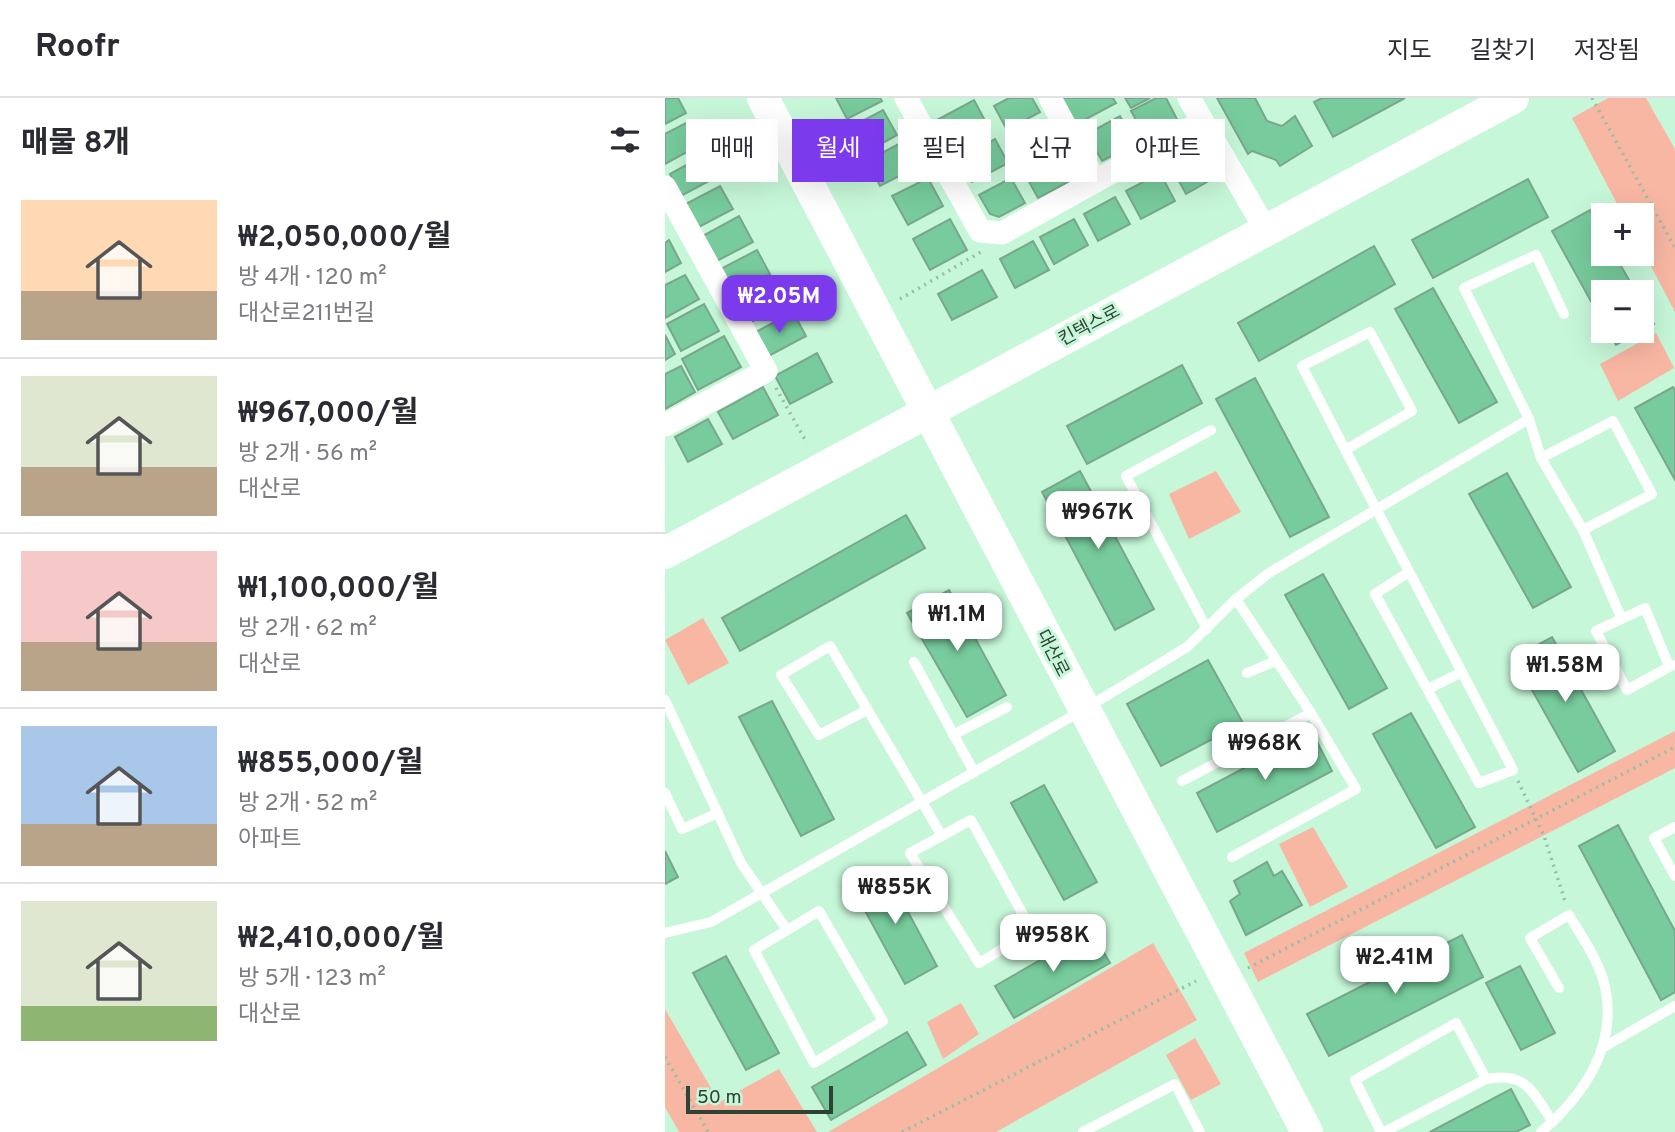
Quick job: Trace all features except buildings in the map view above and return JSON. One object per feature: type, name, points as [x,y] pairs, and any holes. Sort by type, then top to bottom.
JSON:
[{"type":"main road","name":"대산로","points":[[763,98],[1307,1132]]},
{"type":"main road","name":"킨텍스로","points":[[665,553],[1513,98]]},
{"type":"street","points":[[906,98],[980,231],[1002,233],[1093,182]]},
{"type":"street","points":[[1049,98],[1061,119]]},
{"type":"street","points":[[1189,98],[1200,119]]},
{"type":"street","points":[[1225,161],[1266,230]]},
{"type":"street","points":[[665,187],[766,371],[665,425]]},
{"type":"lane","points":[[1563,314],[1536,255],[1464,288],[1529,419],[1541,458],[1583,530],[1621,617]]},
{"type":"lane","points":[[1345,450],[1412,411],[1370,332],[1302,366],[1345,450],[1376,510],[1409,572],[1462,672],[1513,769],[1479,783],[1375,594],[1409,572]]},
{"type":"lane","points":[[665,933],[711,922],[1083,710],[1187,647],[1236,599],[1269,573],[1529,419]]},
{"type":"lane","points":[[1541,458],[1613,421],[1652,494],[1583,530]]},
{"type":"lane","points":[[1207,629],[1126,476],[1211,430]]},
{"type":"lane","points":[[1232,857],[1356,789],[1311,713],[1236,599]]},
{"type":"lane","points":[[1644,608],[1669,666],[1673,665],[1627,690],[1596,631],[1621,617],[1644,608]]},
{"type":"lane","points":[[867,710],[819,735],[781,675],[830,646],[942,836]]},
{"type":"lane","points":[[1247,673],[1276,661]]},
{"type":"lane","points":[[914,662],[974,772]]},
{"type":"lane","points":[[1428,689],[1462,672]]},
{"type":"lane","points":[[665,700],[741,863],[787,930]]},
{"type":"lane","points":[[954,735],[1007,708]]},
{"type":"lane","points":[[1182,781],[1311,713]]},
{"type":"lane","points":[[665,793],[682,829],[718,813]]},
{"type":"lane","points":[[971,820],[1033,931],[979,963],[910,853],[942,836],[971,820]]},
{"type":"lane","points":[[1675,827],[1654,838],[1675,877]]},
{"type":"lane","points":[[819,911],[883,1021],[814,1063],[754,950],[787,930],[819,911]]},
{"type":"lane","points":[[1541,1132],[1571,1105],[1604,1047],[1608,1019],[1606,991],[1597,965],[1569,915],[1530,938],[1559,988]]},
{"type":"lane","points":[[1604,1047],[1675,1006]]},
{"type":"lane","points":[[1486,1079],[1456,1023],[1355,1080],[1383,1132],[1486,1079],[1504,1075],[1524,1080],[1553,1122]]},
{"type":"lane","points":[[1083,1132],[1175,1084],[1200,1132]]},
{"type":"path","points":[[1593,98],[1675,248]]},
{"type":"path","points":[[900,299],[981,252],[993,233]]},
{"type":"path","points":[[766,371],[807,443]]},
{"type":"path","points":[[1245,969],[1675,747]]},
{"type":"path","points":[[1513,769],[1537,820],[1569,915]]},
{"type":"path","points":[[902,1132],[1196,981]]},
{"type":"path","points":[[665,1057],[708,1132]]},
{"type":"shaded area","points":[[1608,98],[1646,98],[1675,149],[1675,312],[1651,266],[1654,266],[1654,203],[1617,203],[1572,118]]},
{"type":"shaded area","points":[[1656,333],[1674,368],[1618,401],[1600,364],[1638,343],[1654,343]]},
{"type":"shaded area","points":[[1216,471],[1241,512],[1189,539],[1169,494]]},
{"type":"shaded area","points":[[703,618],[729,663],[688,685],[665,640]]},
{"type":"shaded area","points":[[1675,731],[1675,768],[1258,982],[1244,953]]},
{"type":"shaded area","points":[[1313,827],[1348,887],[1310,907],[1279,844]]},
{"type":"shaded area","points":[[1153,943],[1197,1020],[996,1132],[828,1132]]},
{"type":"shaded area","points":[[961,1003],[979,1034],[943,1059],[927,1022]]},
{"type":"shaded area","points":[[665,1009],[719,1102],[779,1069],[817,1132],[679,1132],[665,1107]]},
{"type":"shaded area","points":[[1195,1038],[1221,1084],[1191,1100],[1166,1055]]}]
